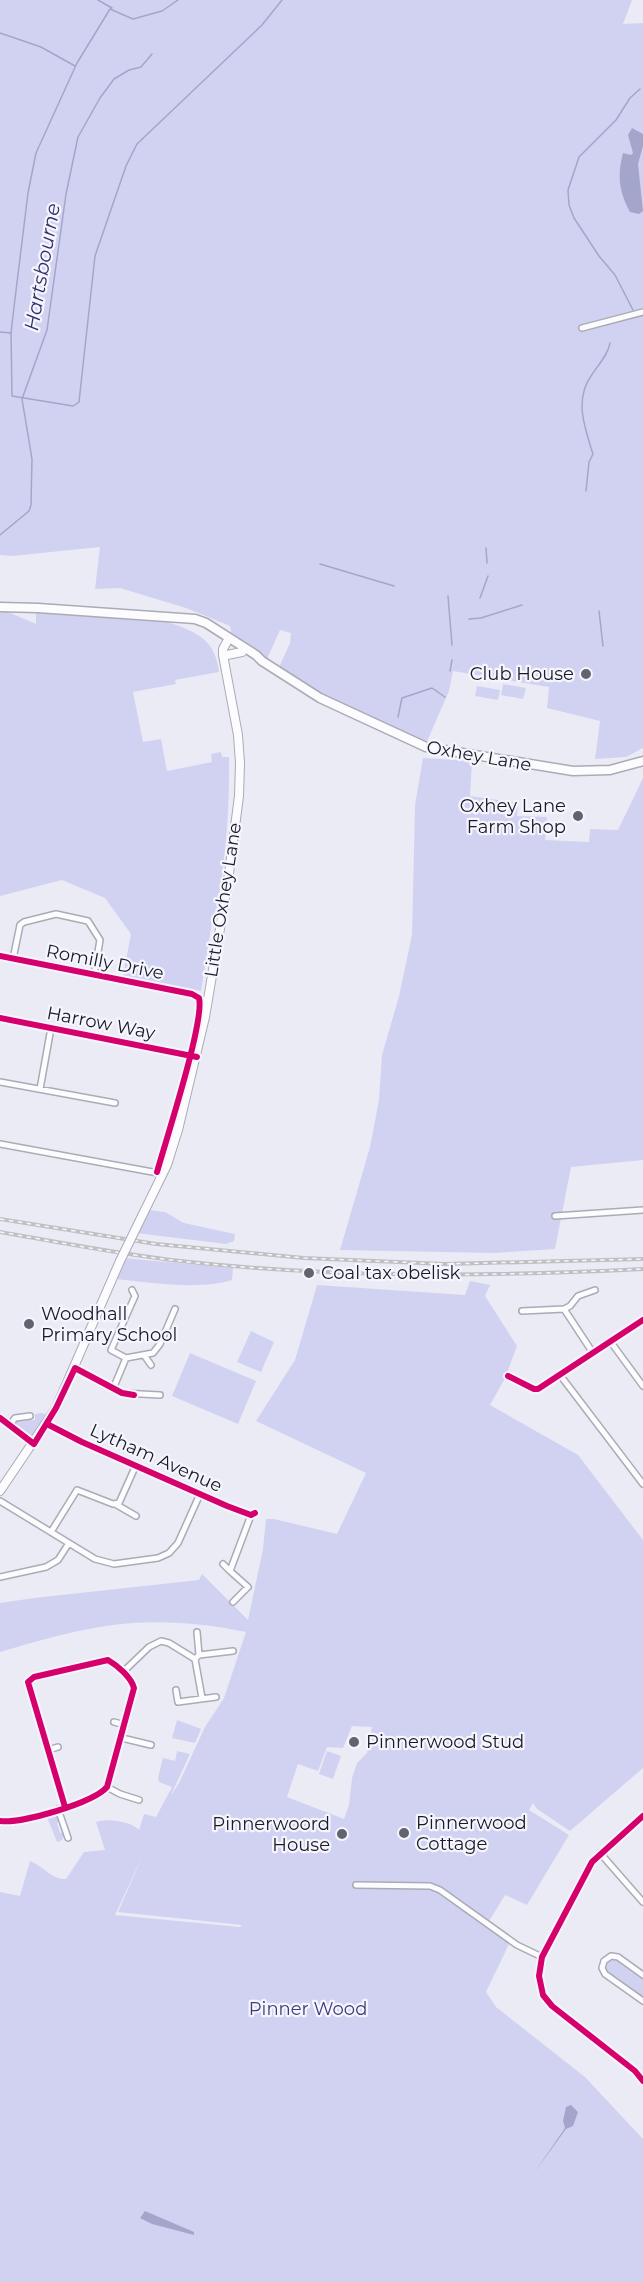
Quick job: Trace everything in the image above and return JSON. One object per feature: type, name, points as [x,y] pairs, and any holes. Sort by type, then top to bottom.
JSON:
[{"type":"main road","name":"Oxhey Lane","points":[[0,608],[39,608],[178,619],[230,641],[320,698],[426,747],[573,771],[610,770],[643,761]]},
{"type":"main road","name":"Oxhey Lane","points":[[230,641],[253,659],[262,661]]},
{"type":"main road","name":"Little Oxhey Lane","points":[[0,1491],[47,1424],[75,1368],[120,1262],[171,1154],[226,893],[239,796],[238,735],[226,657],[230,641]]},
{"type":"main road","points":[[226,657],[242,652]]},
{"type":"street","points":[[582,328],[643,312]]},
{"type":"street","points":[[13,959],[18,930],[22,924],[59,914],[87,920],[99,936],[100,943],[94,975]]},
{"type":"street","name":"Romilly Drive","points":[[0,956],[192,994],[200,1003]]},
{"type":"street","name":"Little Oxhey Lane","points":[[193,1056],[200,1003]]},
{"type":"street","name":"Harrow Way","points":[[0,1018],[193,1056]]},
{"type":"street","points":[[40,1089],[51,1028]]},
{"type":"street","points":[[0,1082],[115,1103]]},
{"type":"street","points":[[0,1144],[160,1174]]},
{"type":"street","points":[[555,1216],[643,1210]]},
{"type":"street","points":[[105,1353],[111,1350],[135,1296],[132,1290]]},
{"type":"street","points":[[522,1311],[564,1309],[570,1306],[578,1296],[595,1290]]},
{"type":"street","points":[[113,1389],[126,1358],[137,1354],[153,1353],[160,1344],[175,1309]]},
{"type":"street","points":[[564,1309],[593,1353]]},
{"type":"street","points":[[508,1376],[538,1389],[643,1320]]},
{"type":"street","points":[[610,1341],[643,1386]]},
{"type":"street","points":[[111,1350],[126,1358]]},
{"type":"street","points":[[144,1355],[151,1365]]},
{"type":"street","points":[[75,1368],[122,1393],[160,1395]]},
{"type":"street","points":[[560,1375],[643,1484]]},
{"type":"street","points":[[9,1426],[15,1418],[30,1416]]},
{"type":"street","points":[[0,1418],[34,1444]]},
{"type":"street","name":"Lytham Avenue","points":[[47,1424],[200,1494],[253,1514],[230,1571]]},
{"type":"street","points":[[117,1504],[136,1466]]},
{"type":"street","points":[[51,1532],[77,1490],[117,1504],[136,1516]]},
{"type":"street","points":[[0,1501],[95,1559],[110,1564],[161,1557],[178,1543],[200,1494]]},
{"type":"street","points":[[0,1577],[46,1567],[58,1560],[69,1543]]},
{"type":"street","points":[[223,1564],[248,1587],[233,1602]]},
{"type":"street","points":[[197,1632],[197,1657],[202,1698]]},
{"type":"street","points":[[123,1672],[156,1642],[165,1641],[197,1657],[233,1651]]},
{"type":"street","points":[[0,1821],[21,1821],[58,1809],[65,1807],[96,1797],[107,1787],[134,1688],[123,1672],[114,1664],[104,1660],[28,1680],[65,1807]]},
{"type":"street","points":[[176,1690],[178,1702],[216,1697]]},
{"type":"street","points":[[114,1722],[124,1725]]},
{"type":"street","points":[[122,1738],[151,1745]]},
{"type":"street","points":[[48,1750],[58,1747]]},
{"type":"street","points":[[107,1787],[139,1800]]},
{"type":"street","points":[[58,1809],[68,1838]]},
{"type":"street","points":[[643,1816],[592,1862],[542,1957],[538,1976],[543,1995],[552,2006],[635,2071],[643,2081]]},
{"type":"street","points":[[600,1853],[643,1902]]},
{"type":"street","points":[[356,1885],[430,1886],[440,1890],[517,1945],[542,1957]]},
{"type":"street","points":[[643,1965],[641,1973],[618,1957],[611,1956],[604,1961],[602,1968],[605,1974],[643,2001]]},
{"type":"green space","points":[[0,0],[632,0],[623,24],[643,23],[643,748],[626,757],[595,759],[600,721],[547,708],[549,687],[453,671],[449,691],[425,746],[332,703],[279,667],[290,643],[291,633],[280,630],[267,659],[232,636],[230,626],[186,608],[120,588],[95,589],[100,547],[12,556],[0,555]]},
{"type":"green space","points":[[0,612],[8,612],[36,624],[36,613],[158,620],[195,633],[212,649],[219,672],[175,680],[176,684],[133,692],[143,742],[161,739],[167,771],[212,762],[211,754],[221,752],[222,757],[229,757],[228,817],[222,876],[201,991],[123,976],[131,934],[105,898],[62,880],[0,896]]},
{"type":"green space","points":[[503,684],[526,688],[523,699],[501,695]]},
{"type":"green space","points":[[477,686],[500,690],[498,700],[475,696]]},
{"type":"green space","points":[[423,758],[472,761],[470,796],[518,803],[517,816],[547,817],[545,840],[589,842],[590,829],[618,830],[643,778],[643,1160],[571,1167],[555,1249],[494,1253],[340,1250],[370,1147],[379,1100],[382,1055],[399,996],[412,935],[415,805]]},
{"type":"green space","points":[[148,1210],[165,1212],[184,1223],[235,1234],[234,1241],[226,1244],[136,1233]]},
{"type":"green space","points":[[123,1258],[233,1268],[232,1280],[206,1285],[191,1285],[117,1279]]},
{"type":"green space","name":"Pinner Wood","points":[[470,1281],[490,1285],[485,1296],[517,1346],[505,1378],[490,1405],[578,1455],[643,1540],[643,1768],[570,1831],[537,1809],[533,1803],[529,1810],[569,1835],[527,1905],[505,1895],[488,1923],[509,1944],[486,1992],[496,2007],[585,2077],[643,2139],[643,2282],[0,2282],[0,1892],[20,1896],[30,1861],[56,1877],[66,1879],[84,1852],[105,1850],[96,1822],[119,1821],[139,1830],[144,1814],[156,1817],[172,1787],[159,1782],[163,1758],[175,1761],[177,1751],[190,1754],[171,1795],[205,1727],[224,1698],[246,1632],[180,1623],[129,1623],[70,1633],[0,1652],[0,1603],[199,1580],[202,1574],[248,1620],[263,1549],[266,1519],[337,1534],[366,1473],[256,1421],[295,1360],[317,1285],[465,1295]],"holes":[[[352,1726],[372,1727],[367,1753],[357,1763],[352,1778],[349,1805],[344,1819],[287,1797],[298,1764],[318,1771],[327,1747],[343,1748]],[[143,1855],[118,1912],[242,1925],[240,1927],[115,1915]]]},
{"type":"green space","points":[[251,1331],[274,1342],[261,1372],[237,1362]]},
{"type":"green space","points":[[190,1353],[256,1381],[238,1424],[172,1396]]},
{"type":"green space","points":[[35,1414],[47,1415],[34,1436],[31,1437],[13,1424],[15,1420],[35,1420]]},
{"type":"green space","points":[[177,1720],[201,1729],[195,1743],[172,1738]]},
{"type":"green space","points":[[327,1751],[341,1756],[333,1779],[319,1774]]},
{"type":"green space","points":[[58,1813],[60,1820],[57,1823],[60,1833],[63,1832],[64,1836],[57,1842],[47,1817]]},
{"type":"green space","points":[[611,1958],[643,1977],[643,1998],[607,1973],[604,1968],[606,1962]]},
{"type":"shaded area","points":[[632,128],[643,134],[643,146],[638,164],[643,211],[639,214],[630,212],[623,198],[620,184],[623,153],[631,155],[633,153],[628,135]]},
{"type":"shaded area","points":[[571,2105],[578,2112],[573,2126],[566,2129],[534,2173],[565,2128],[563,2121],[566,2107]]},
{"type":"shaded area","points":[[145,2211],[194,2232],[194,2235],[152,2224],[140,2218]]},
{"type":"waterway","points":[[98,0],[112,8]]},
{"type":"waterway","points":[[178,0],[162,11],[133,19],[110,9],[77,63],[36,153],[28,193],[11,333],[12,396],[73,406],[79,402],[95,256],[126,166],[137,144],[262,25],[282,0]]},
{"type":"waterway","points":[[0,33],[41,47],[75,66]]},
{"type":"waterway","name":"Hartsbourne","points":[[0,535],[29,511],[31,505],[32,459],[22,399],[47,330],[66,194],[78,137],[100,98],[114,79],[129,70],[141,67],[152,54]]},
{"type":"waterway","points":[[633,310],[615,275],[599,256],[574,218],[569,205],[568,190],[579,157],[616,120],[630,98],[640,89]]},
{"type":"waterway","points":[[0,332],[11,333]]},
{"type":"waterway","points":[[586,491],[589,462],[593,454],[583,415],[583,395],[586,385],[605,356],[610,343]]},
{"type":"waterway","points":[[486,548],[487,563]]},
{"type":"waterway","points":[[320,564],[394,586]]},
{"type":"waterway","points":[[480,598],[488,576]]},
{"type":"waterway","points":[[448,596],[452,645]]},
{"type":"waterway","points":[[469,619],[481,618],[522,605]]},
{"type":"waterway","points":[[599,611],[603,646]]},
{"type":"waterway","points":[[450,671],[452,660]]},
{"type":"waterway","points":[[398,717],[402,698],[432,688],[445,697]]},
{"type":"railway","points":[[0,1219],[156,1244],[304,1258],[445,1264],[643,1259]]},
{"type":"railway","points":[[0,1232],[171,1260],[288,1270],[407,1274],[525,1274],[643,1269]]},
{"type":"cycle path","points":[[0,956],[192,994],[199,998],[196,1031],[190,1056],[157,1172]]},
{"type":"cycle path","points":[[0,1018],[197,1057]]},
{"type":"cycle path","points":[[508,1376],[538,1389],[643,1320]]},
{"type":"cycle path","points":[[0,1418],[34,1444],[56,1408],[75,1368],[122,1393],[134,1395]]},
{"type":"cycle path","points":[[47,1424],[82,1442],[227,1506],[251,1515],[255,1513]]},
{"type":"cycle path","points":[[0,1821],[39,1816],[73,1806],[107,1787],[134,1688],[124,1672],[108,1660],[34,1677],[28,1682],[65,1807]]},
{"type":"cycle path","points":[[643,1816],[592,1862],[542,1957],[539,1976],[543,1995],[552,2006],[635,2071],[643,2081]]},
{"type":"place","name":"Club House","points":[[586,674]]},
{"type":"place","name":"Oxhey Lane Farm Shop","points":[[578,816]]},
{"type":"place","name":"Coal tax obelisk","points":[[309,1273]]},
{"type":"place","name":"Woodhall Primary School","points":[[29,1324]]},
{"type":"place","name":"Pinnerwood Stud","points":[[354,1742]]},
{"type":"place","name":"Pinnerwood Cottage","points":[[404,1833]]},
{"type":"place","name":"Pinnerwoord House","points":[[342,1834]]}]
